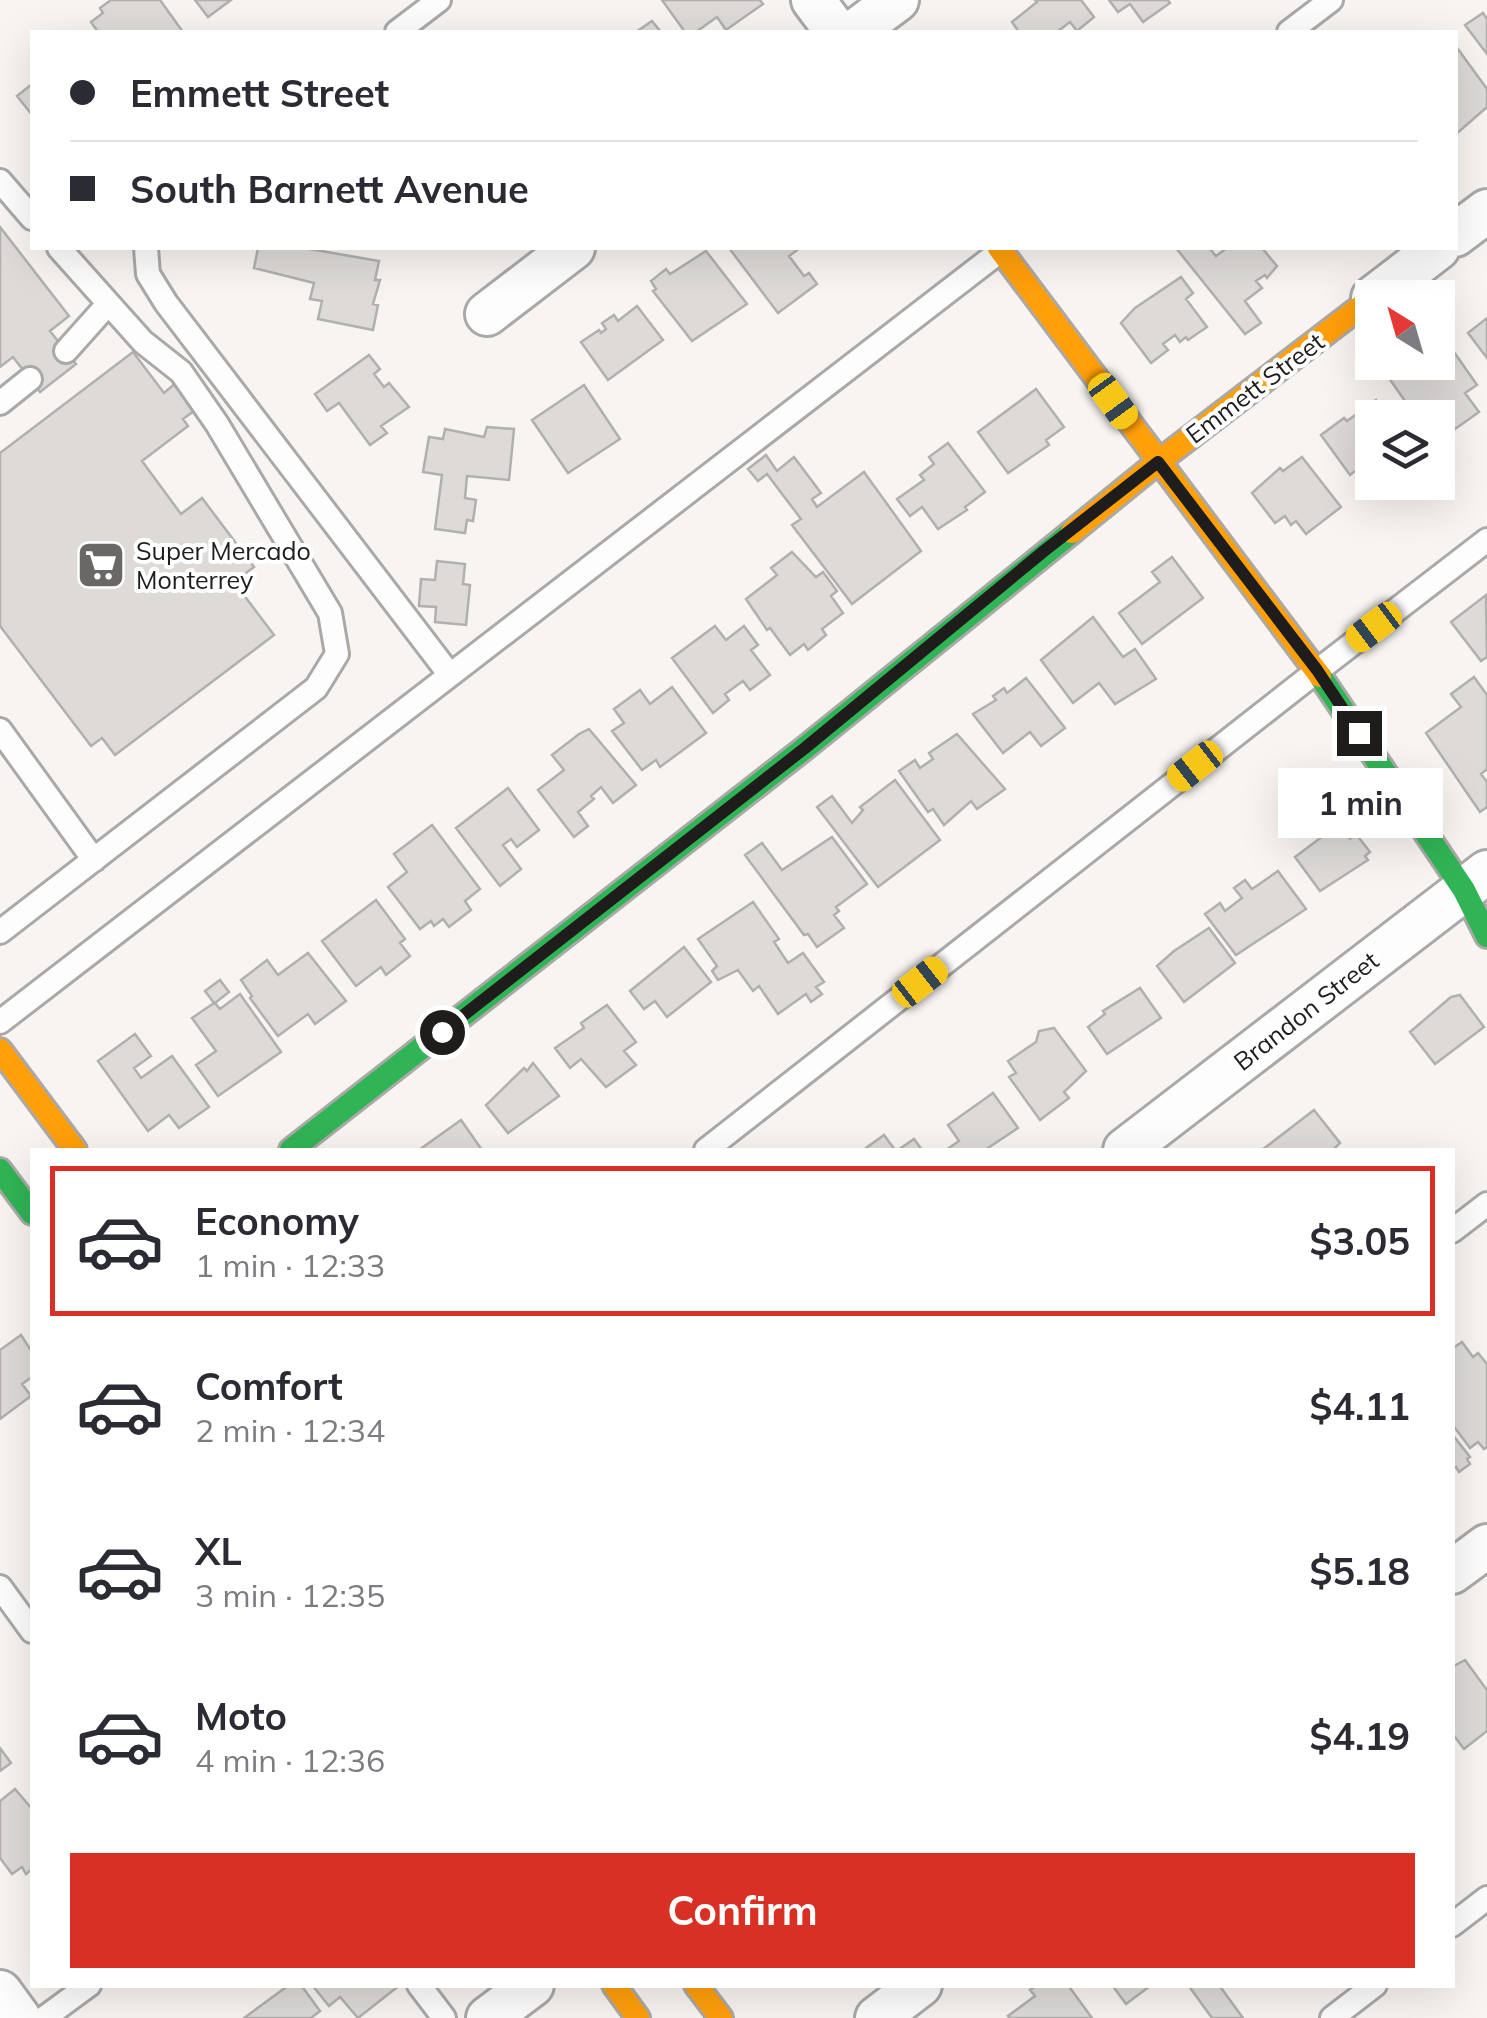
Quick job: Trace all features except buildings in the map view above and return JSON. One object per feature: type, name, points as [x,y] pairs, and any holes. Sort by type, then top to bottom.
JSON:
[{"type":"street","points":[[813,0],[836,30]]},
{"type":"street","points":[[857,30],[897,0]]},
{"type":"street","points":[[1458,233],[1487,210]]},
{"type":"street","points":[[487,314],[571,250]]},
{"type":"street","points":[[1003,250],[1158,462],[1476,881],[1487,936]]},
{"type":"street","name":"Emmett Street","points":[[1396,280],[1435,250]]},
{"type":"street","name":"Emmett Street","points":[[295,1148],[805,748],[1044,551],[1355,312]]},
{"type":"street","name":"Brandon Street","points":[[1128,1148],[1476,881]]},
{"type":"street","points":[[0,1050],[74,1148]]},
{"type":"street","points":[[0,1170],[30,1210]]},
{"type":"street","points":[[1455,1570],[1487,1546]]},
{"type":"street","points":[[488,2018],[528,1988]]},
{"type":"street","points":[[616,1988],[638,2018]]},
{"type":"street","points":[[698,1988],[721,2018]]},
{"type":"street","points":[[877,2018],[916,1988]]},
{"type":"lane","points":[[400,30],[439,0]]},
{"type":"lane","points":[[1291,30],[1332,0]]},
{"type":"lane","points":[[0,180],[30,216]]},
{"type":"lane","points":[[0,902],[7,926],[316,688],[336,654],[330,612],[217,424],[180,372],[143,342],[61,250]]},
{"type":"lane","points":[[146,250],[148,274],[166,304],[450,675]]},
{"type":"lane","points":[[0,1022],[999,250]]},
{"type":"lane","points":[[66,351],[108,304]]},
{"type":"lane","points":[[0,403],[30,378]]},
{"type":"lane","points":[[709,1148],[1487,540]]},
{"type":"lane","points":[[0,730],[94,860]]},
{"type":"lane","points":[[1455,1229],[1487,1204]]},
{"type":"lane","points":[[0,1587],[30,1628]]},
{"type":"lane","points":[[1455,1923],[1487,1898]]},
{"type":"lane","points":[[18,2012],[82,1988]]},
{"type":"lane","points":[[421,1988],[444,2018]]},
{"type":"lane","points":[[1332,2018],[1370,1988]]},
{"type":"traffic: fast","points":[[294,1148],[805,748],[1072,532]]},
{"type":"traffic: fast","points":[[1320,676],[1464,890],[1487,936]]},
{"type":"traffic: fast","points":[[0,1170],[30,1210]]},
{"type":"traffic: slow","points":[[1000,250],[1320,676]]},
{"type":"traffic: slow","points":[[1072,532],[1355,311]]},
{"type":"traffic: slow","points":[[0,1050],[74,1148]]},
{"type":"traffic: slow","points":[[616,1988],[638,2018]]},
{"type":"traffic: slow","points":[[698,1988],[721,2018]]},
{"type":"place","name":"Super Mercado Monterrey","points":[[101,565]]},
{"type":"route","points":[[442,1032],[805,748],[1158,462],[1317,670],[1359,733]]}]
